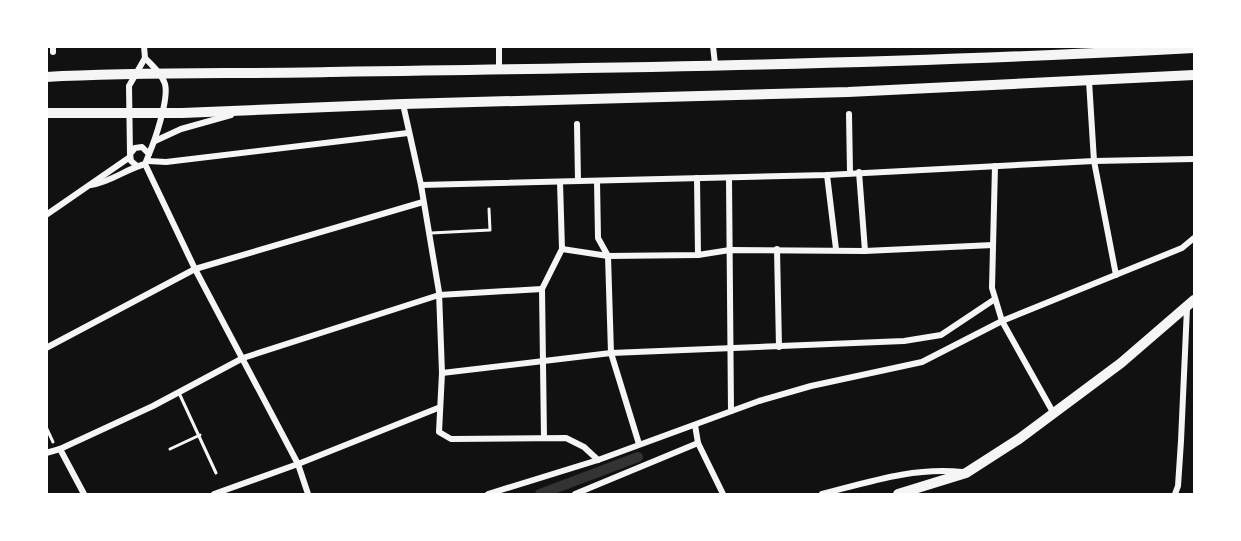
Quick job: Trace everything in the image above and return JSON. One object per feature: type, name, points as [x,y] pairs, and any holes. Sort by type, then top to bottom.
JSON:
[{"type":"main road","points":[[46,76],[158,72],[499,69],[715,64],[1090,54],[1194,48]]},
{"type":"main road","points":[[46,113],[161,113],[848,92],[1194,75]]},
{"type":"main road","points":[[898,495],[966,472],[1054,414],[1191,304]]},
{"type":"street","points":[[144,46],[145,58],[158,72],[166,91],[155,141],[147,160]]},
{"type":"street","points":[[499,46],[499,69]]},
{"type":"street","points":[[713,46],[715,64]]},
{"type":"street","points":[[136,165],[130,156],[129,86],[134,73],[145,58]]},
{"type":"street","points":[[1089,81],[1094,161],[1116,275]]},
{"type":"street","points":[[403,104],[421,185],[440,295],[442,372],[438,408],[439,432],[450,439],[566,438],[584,447],[598,460]]},
{"type":"street","points":[[155,141],[181,129],[247,110]]},
{"type":"street","points":[[849,114],[850,172]]},
{"type":"street","points":[[577,124],[578,181]]},
{"type":"street","points":[[92,185],[105,183],[147,160],[166,162],[408,132]]},
{"type":"street","points":[[46,215],[92,185],[100,176],[130,156],[138,147],[145,149],[147,160],[195,269],[298,464],[308,495]]},
{"type":"street","points":[[421,185],[826,175],[859,171],[1194,159]]},
{"type":"street","points":[[995,166],[992,288],[1002,321],[1054,414]]},
{"type":"street","points":[[859,171],[865,251]]},
{"type":"street","points":[[826,175],[836,249]]},
{"type":"street","points":[[697,178],[698,255]]},
{"type":"street","points":[[729,178],[731,411]]},
{"type":"street","points":[[597,181],[598,238],[608,256],[610,353],[639,444]]},
{"type":"street","points":[[544,438],[542,289],[562,249],[560,182]]},
{"type":"street","points":[[46,348],[195,269],[423,202]]},
{"type":"street","points":[[488,495],[598,460],[731,411],[811,386],[922,362],[1002,321],[1182,248],[1194,238]]},
{"type":"street","points":[[562,249],[608,256],[698,255],[730,250],[865,251],[993,245]]},
{"type":"street","points":[[777,249],[779,347]]},
{"type":"street","points":[[46,453],[60,449],[243,358],[440,295],[542,289]]},
{"type":"street","points":[[442,372],[610,353],[904,341],[941,335],[995,299]]},
{"type":"street","points":[[1175,495],[1178,486],[1191,304]]},
{"type":"street","points":[[214,495],[438,408]]},
{"type":"street","points":[[695,425],[698,443],[723,495]]},
{"type":"street","points":[[576,495],[698,443]]},
{"type":"street","points":[[60,449],[84,495]]},
{"type":"street","points":[[822,495],[902,472],[934,469],[966,472]]},
{"type":"lane","points":[[429,234],[490,231],[489,209]]},
{"type":"lane","points":[[178,392],[216,473]]},
{"type":"lane","points":[[46,427],[53,442]]},
{"type":"lane","points":[[170,450],[200,435]]},
{"type":"waterway","points":[[540,494],[638,457]]}]
